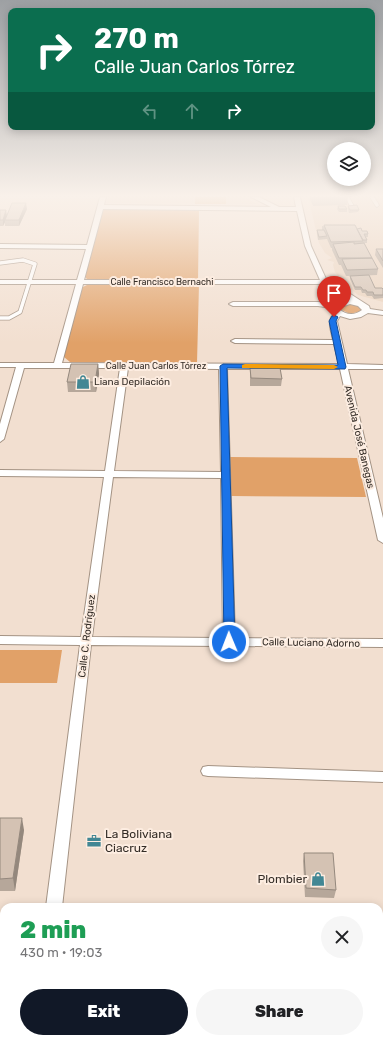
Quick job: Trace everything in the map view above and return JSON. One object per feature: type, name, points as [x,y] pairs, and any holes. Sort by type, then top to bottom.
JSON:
[{"type":"street","points":[[0,246],[90,247],[57,365]]},
{"type":"street","points":[[308,246],[324,282],[338,308]]},
{"type":"street","name":"Calle Francisco Bernachi","points":[[0,282],[324,282]]},
{"type":"street","points":[[324,282],[335,287],[349,298],[366,308],[366,311]]},
{"type":"street","points":[[338,308],[347,302],[360,304]]},
{"type":"street","points":[[233,304],[338,308],[354,316],[363,314],[366,311],[383,313]]},
{"type":"street","name":"Avenida José Banegas","points":[[338,308],[333,321],[337,342],[383,540]]},
{"type":"street","points":[[235,341],[337,342]]},
{"type":"street","name":"Calle Juan Carlos Tórrez","points":[[0,365],[383,367]]},
{"type":"street","points":[[0,439],[21,365]]},
{"type":"street","name":"Calle C. Rodríguez","points":[[54,903],[86,640],[124,366]]},
{"type":"street","points":[[223,366],[229,642]]},
{"type":"street","points":[[0,473],[226,475]]},
{"type":"street","name":"Calle Luciano Adorno","points":[[0,640],[383,643]]},
{"type":"street","points":[[208,771],[383,777]]},
{"type":"lane","points":[[0,263],[6,261],[33,262],[35,264],[20,312],[9,318],[0,318]]},
{"type":"shaded area","points":[[93,246],[198,246],[198,281],[87,279],[85,277]]},
{"type":"shaded area","points":[[321,246],[383,246],[383,302],[358,295],[344,283],[335,272],[333,265],[334,262],[327,260],[332,258],[325,253]]},
{"type":"shaded area","points":[[91,283],[199,284],[197,363],[70,362],[64,357],[81,288]]},
{"type":"shaded area","points":[[350,304],[360,307],[361,311],[350,314],[340,309],[342,306]]},
{"type":"shaded area","points":[[230,457],[357,458],[366,497],[231,496]]},
{"type":"shaded area","points":[[0,650],[62,650],[57,683],[0,683]]},
{"type":"building","points":[[334,246],[365,246],[372,258],[339,258]]},
{"type":"building","points":[[376,249],[383,249],[383,261]]},
{"type":"building","points":[[372,258],[378,269],[347,270],[342,259]]},
{"type":"building","points":[[369,275],[375,288],[383,289],[383,295],[374,295],[373,292],[367,292],[361,287],[355,287],[350,276]]},
{"type":"building","points":[[71,364],[98,364],[95,382],[67,382]]},
{"type":"building","points":[[250,368],[280,368],[282,379],[251,378]]},
{"type":"building","points":[[0,818],[22,818],[13,878],[0,879]]},
{"type":"building","name":"Plombier","points":[[304,853],[333,853],[336,890],[306,888]]},
{"type":"slow traffic","points":[[245,366],[334,367]]},
{"type":"place","name":"Liana Depilación","points":[[83,382]]},
{"type":"place","name":"La Boliviana Ciacruz","points":[[94,841]]},
{"type":"place","name":"Plombier","points":[[318,879]]},
{"type":"route","points":[[229,642],[223,366],[342,367],[333,321],[334,317]]}]
